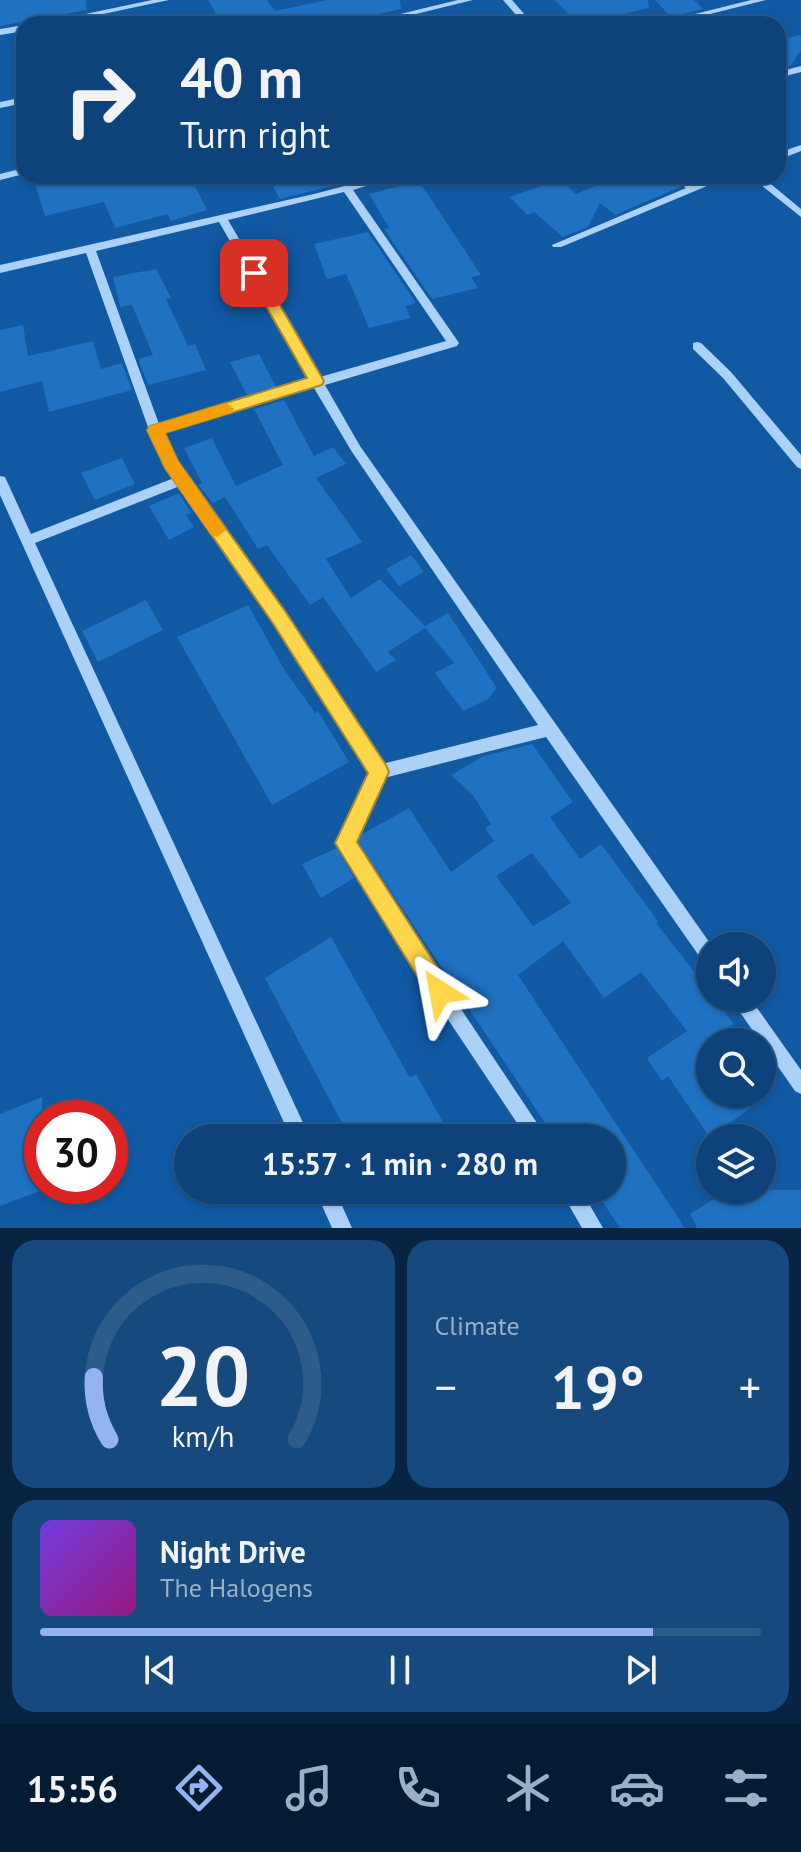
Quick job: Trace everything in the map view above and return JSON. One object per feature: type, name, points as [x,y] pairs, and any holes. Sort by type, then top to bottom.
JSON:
[{"type":"street","points":[[83,16],[165,0]]},
{"type":"street","points":[[398,16],[469,0]]},
{"type":"street","points":[[507,0],[522,16]]},
{"type":"street","points":[[693,16],[762,0]]},
{"type":"street","points":[[0,269],[365,184]]},
{"type":"street","points":[[688,184],[692,188]]},
{"type":"street","points":[[557,245],[703,184]]},
{"type":"street","points":[[765,184],[801,214]]},
{"type":"street","points":[[155,430],[453,343],[347,189]]},
{"type":"street","points":[[222,218],[356,449],[696,937]]},
{"type":"street","points":[[90,248],[155,430],[171,464],[279,617],[379,772]]},
{"type":"street","points":[[697,346],[727,375],[801,464]]},
{"type":"street","points":[[26,541],[182,480]]},
{"type":"street","points":[[0,481],[6,513],[26,541],[295,1124]]},
{"type":"street","points":[[379,772],[549,729]]},
{"type":"street","points":[[379,772],[346,843],[407,943],[529,1124]]},
{"type":"street","points":[[749,1012],[801,1085]]},
{"type":"street","points":[[331,1204],[342,1228]]},
{"type":"street","points":[[578,1204],[593,1228]]},
{"type":"building","points":[[0,0],[86,0],[87,10],[54,16],[16,16],[16,23],[0,26]]},
{"type":"building","points":[[208,0],[267,0],[275,11],[327,0],[400,0],[401,9],[370,16],[217,16]]},
{"type":"building","points":[[555,0],[648,0],[649,8],[614,16],[570,16]]},
{"type":"building","points":[[655,0],[694,0],[703,9],[675,16],[670,16]]},
{"type":"building","points":[[801,35],[801,50],[786,67],[786,38]]},
{"type":"building","points":[[35,184],[194,184],[207,210],[171,221],[168,214],[115,228],[104,202],[45,216]]},
{"type":"building","points":[[272,184],[340,184],[280,199]]},
{"type":"building","points":[[407,184],[421,184],[481,275],[471,277],[478,288],[432,299],[384,229],[389,228],[369,194]]},
{"type":"building","points":[[546,184],[565,184],[576,194],[600,184],[678,184],[680,187],[615,215],[600,203],[588,227],[563,237],[534,212],[527,215],[510,197]]},
{"type":"building","points":[[368,232],[416,303],[405,306],[411,318],[369,328],[346,274],[327,279],[314,244]]},
{"type":"building","points":[[156,269],[171,298],[166,299],[188,346],[195,344],[206,370],[148,385],[138,359],[153,355],[132,305],[120,307],[113,277]]},
{"type":"building","points":[[23,325],[28,356],[93,341],[101,369],[122,363],[132,390],[49,412],[42,381],[0,392],[0,330]]},
{"type":"building","points":[[259,354],[276,387],[247,395],[230,362]]},
{"type":"building","points":[[284,400],[314,456],[333,447],[346,464],[316,478],[362,542],[326,559],[351,598],[380,579],[425,626],[448,613],[497,688],[488,699],[463,711],[435,673],[454,663],[425,628],[388,652],[396,660],[376,672],[323,597],[310,605],[267,545],[258,549],[225,497],[213,503],[198,485],[202,483],[184,448],[212,438],[236,486],[283,465],[254,409]]},
{"type":"building","points":[[122,458],[135,484],[95,500],[81,473]]},
{"type":"building","points":[[179,493],[191,513],[186,515],[194,527],[169,540],[149,506]]},
{"type":"building","points":[[411,555],[424,572],[399,586],[386,569]]},
{"type":"building","points":[[146,600],[163,630],[98,662],[82,631]]},
{"type":"building","points":[[248,605],[284,669],[315,713],[318,711],[349,762],[272,805],[177,637]]},
{"type":"building","points":[[532,744],[573,802],[550,817],[580,859],[601,844],[696,974],[696,1012],[725,1012],[734,1024],[728,1028],[696,1028],[696,1108],[750,1108],[729,1124],[701,1124],[668,1076],[662,1081],[647,1058],[687,1031],[641,972],[604,998],[563,941],[518,975],[616,1124],[546,1124],[358,842],[362,834],[409,808],[451,872],[494,841],[485,828],[491,824],[473,795],[451,775],[484,756]],"holes":[[[532,853],[571,903],[533,926],[496,876]]]},
{"type":"building","points":[[337,848],[354,878],[321,898],[302,864]]},
{"type":"building","points":[[331,937],[410,1078],[416,1074],[444,1124],[343,1124],[265,978]]},
{"type":"building","points":[[24,1104],[24,1197],[0,1206],[0,1114]]},
{"type":"building","points":[[626,1139],[685,1228],[620,1228],[604,1204],[626,1204]]},
{"type":"building","points":[[776,1190],[801,1190],[801,1228],[697,1228],[690,1214],[706,1204],[776,1204]]},
{"type":"slow traffic","points":[[217,530],[171,464],[155,430],[226,409]]},
{"type":"route","points":[[254,273],[317,381],[155,430],[171,464],[279,617],[379,772],[346,843],[440,992]]}]
